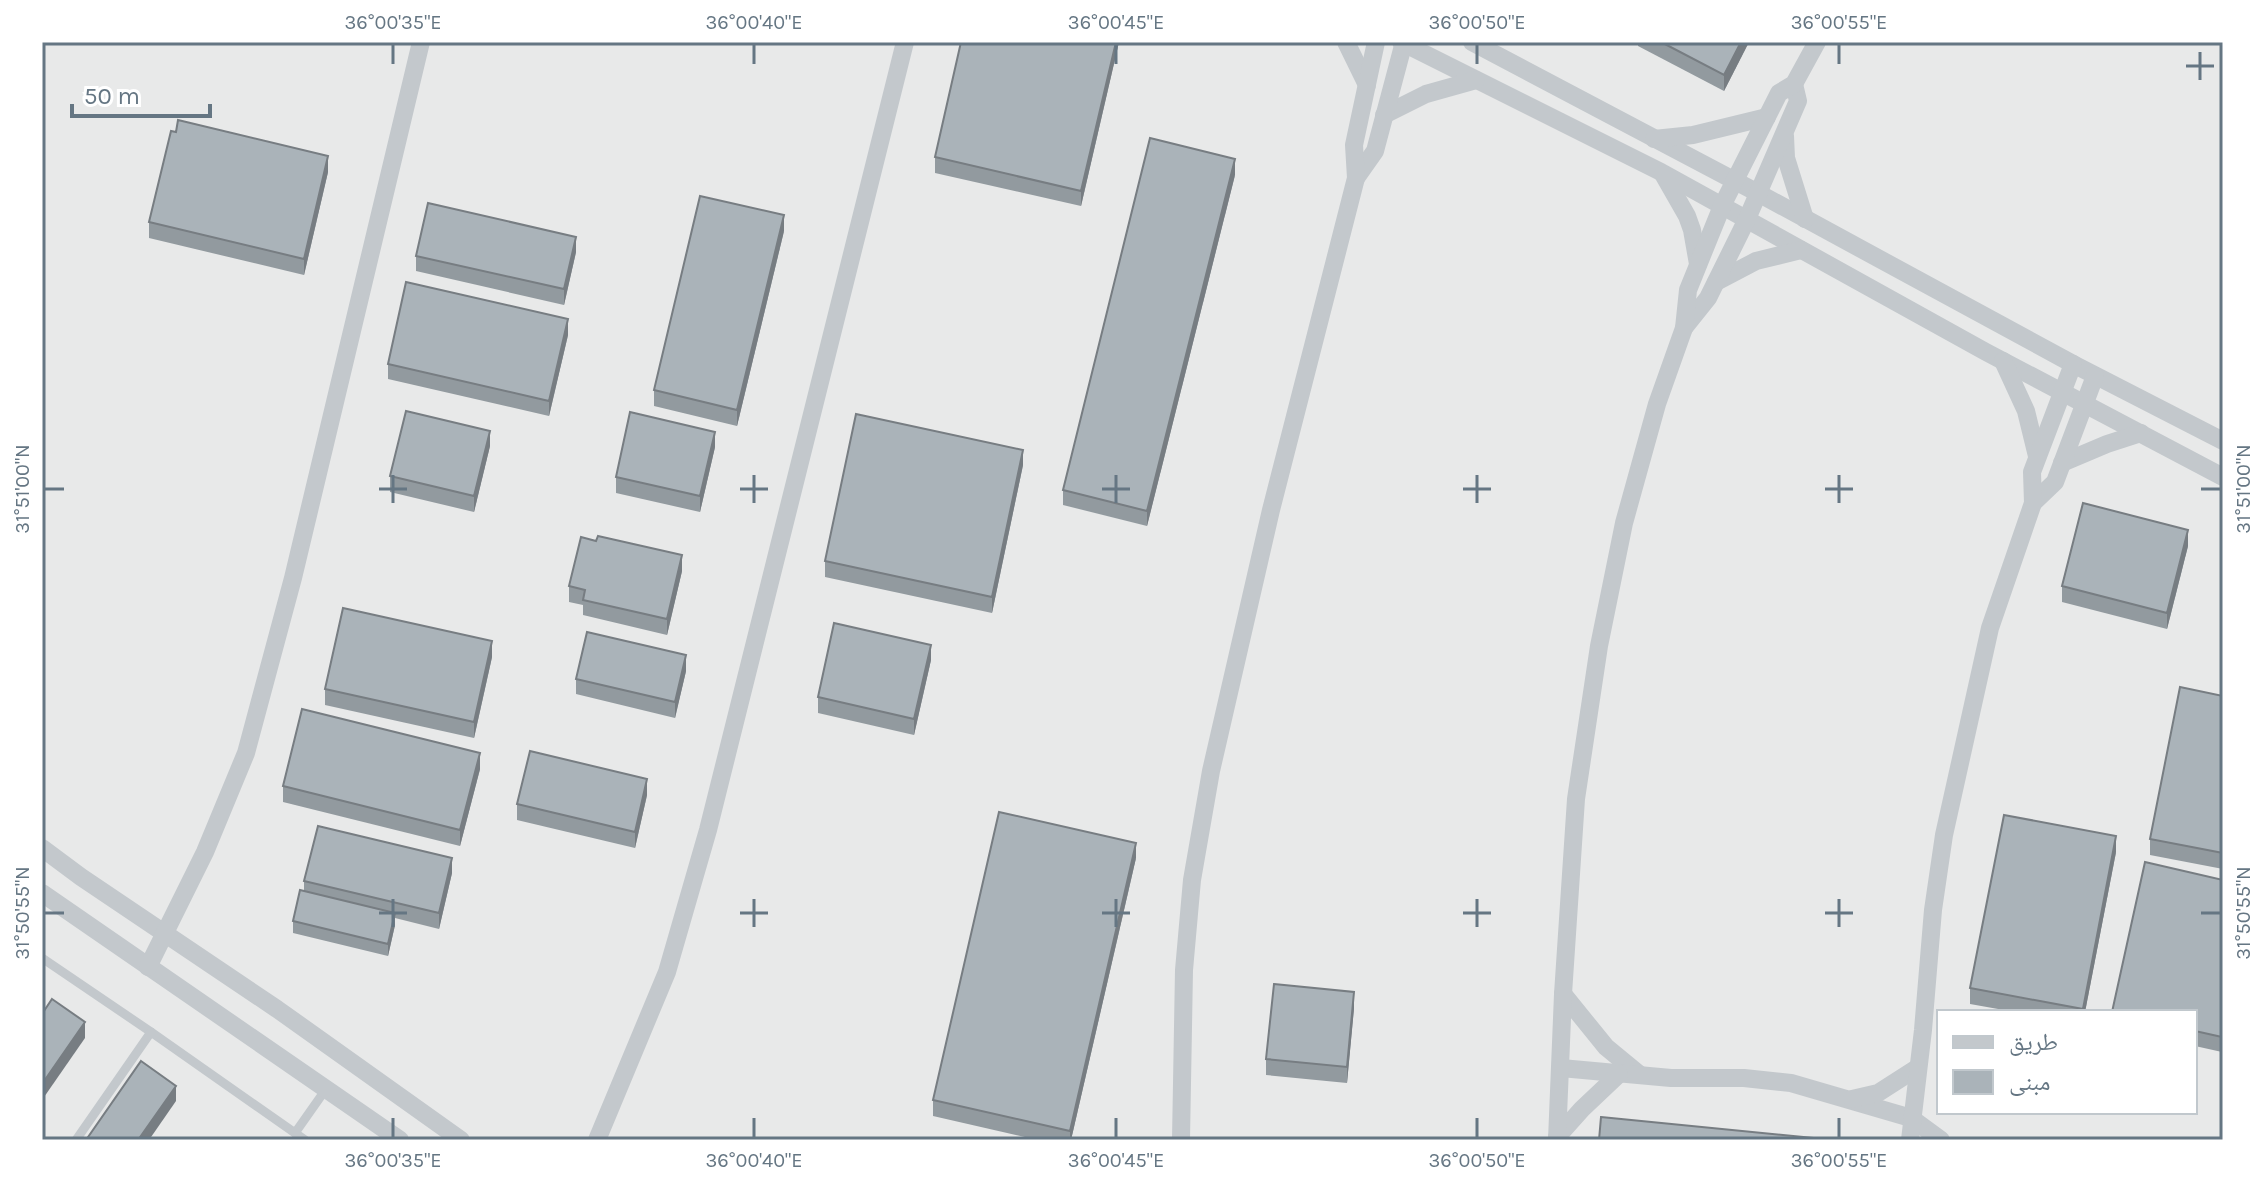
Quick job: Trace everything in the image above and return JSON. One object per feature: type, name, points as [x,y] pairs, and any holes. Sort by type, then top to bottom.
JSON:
[{"type":"street","points":[[148,967],[205,852],[246,753],[293,578],[421,42]]},
{"type":"street","points":[[597,1140],[667,972],[708,830],[905,42]]},
{"type":"street","points":[[1346,42],[1367,85]]},
{"type":"street","points":[[1181,1140],[1184,970],[1192,880],[1211,771],[1271,510],[1356,178],[1354,145],[1376,42]]},
{"type":"street","points":[[1472,42],[2095,376],[2223,441]]},
{"type":"street","points":[[1557,1139],[1576,799],[1599,646],[1628,508],[1657,404],[1684,328],[1688,290],[1698,264],[1722,206],[1779,93],[1794,84],[1817,42]]},
{"type":"street","points":[[1356,178],[1375,151],[1403,43],[1661,172],[2003,361],[2223,477]]},
{"type":"street","points":[[1384,115],[1426,94],[1476,80]]},
{"type":"street","points":[[1684,328],[1708,298],[1747,219],[1798,101],[1794,84]]},
{"type":"street","points":[[1654,139],[1693,135],[1767,117]]},
{"type":"street","points":[[1785,132],[1786,158],[1805,219]]},
{"type":"street","points":[[1661,172],[1687,216],[1698,264]]},
{"type":"street","points":[[1716,282],[1756,261],[1801,250]]},
{"type":"street","points":[[2003,361],[2026,411],[2038,458]]},
{"type":"street","points":[[1910,1140],[1933,910],[1944,835],[1990,628],[2033,503],[2032,472],[2073,364]]},
{"type":"street","points":[[2033,503],[2055,482],[2095,376]]},
{"type":"street","points":[[2062,463],[2141,433]]},
{"type":"street","points":[[42,848],[461,1140]]},
{"type":"street","points":[[42,893],[400,1140]]},
{"type":"street","points":[[1563,994],[1606,1047],[1640,1075]]},
{"type":"street","points":[[1561,1068],[1671,1078],[1744,1078],[1791,1083],[1911,1118],[1941,1140]]},
{"type":"street","points":[[1851,1099],[1878,1093],[1917,1068]]},
{"type":"street","points":[[1557,1139],[1582,1109],[1619,1074]]},
{"type":"lane","points":[[42,958],[305,1140]]},
{"type":"lane","points":[[76,1140],[151,1032]]},
{"type":"lane","points":[[295,1133],[326,1089]]},
{"type":"shaded area","points":[[42,42],[2223,42],[2223,1140],[42,1140]]},
{"type":"building","points":[[961,42],[1116,42],[1081,191],[935,157]]},
{"type":"building","points":[[1661,42],[1741,42],[1724,75]]},
{"type":"building","points":[[178,120],[328,156],[304,259],[149,222],[171,131],[176,132]]},
{"type":"building","points":[[1150,138],[1235,159],[1147,511],[1063,490]]},
{"type":"building","points":[[700,196],[784,215],[737,410],[654,390]]},
{"type":"building","points":[[428,203],[576,237],[564,289],[416,256]]},
{"type":"building","points":[[406,282],[568,319],[549,401],[388,364]]},
{"type":"building","points":[[406,411],[490,431],[474,496],[390,476]]},
{"type":"building","points":[[630,412],[715,432],[700,496],[616,477]]},
{"type":"building","points":[[856,414],[1023,450],[992,597],[825,561]]},
{"type":"building","points":[[2083,503],[2188,530],[2167,613],[2062,586]]},
{"type":"building","points":[[598,536],[682,555],[667,619],[583,600],[585,590],[569,586],[581,537],[596,541]]},
{"type":"building","points":[[343,608],[492,641],[474,722],[325,689]]},
{"type":"building","points":[[834,623],[931,645],[914,719],[818,697]]},
{"type":"building","points":[[587,632],[686,655],[675,702],[576,679]]},
{"type":"building","points":[[2180,687],[2223,696],[2223,853],[2150,839]]},
{"type":"building","points":[[302,709],[480,753],[460,830],[283,786]]},
{"type":"building","points":[[530,751],[647,779],[635,832],[517,804]]},
{"type":"building","points":[[999,812],[1136,843],[1070,1131],[933,1100]]},
{"type":"building","points":[[2004,815],[2116,836],[2083,1009],[1970,988]]},
{"type":"building","points":[[318,826],[452,858],[439,913],[304,881]]},
{"type":"building","points":[[2145,862],[2223,880],[2222,1037],[2197,1031],[2197,1010],[2112,1010]]},
{"type":"building","points":[[300,890],[395,913],[388,944],[293,921]]},
{"type":"building","points":[[1274,984],[1354,992],[1347,1067],[1266,1059]]},
{"type":"building","points":[[52,999],[85,1022],[42,1084],[42,1014]]},
{"type":"building","points":[[141,1061],[176,1086],[138,1140],[86,1140]]},
{"type":"building","points":[[1601,1117],[1834,1140],[1599,1140]]}]
